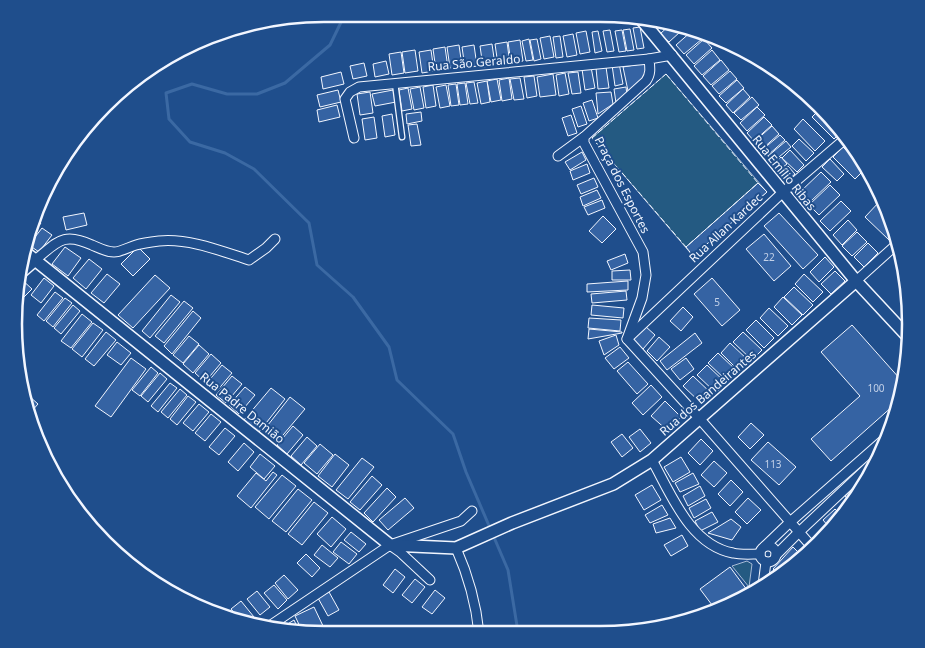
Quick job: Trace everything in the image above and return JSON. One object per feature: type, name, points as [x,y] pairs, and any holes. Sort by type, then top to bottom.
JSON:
[{"type":"street","name":"Rua Emílio Ribas","points":[[648,26],[856,282],[902,331]]},
{"type":"street","points":[[649,59],[672,55]]},
{"type":"street","name":"Rua São Geraldo","points":[[354,138],[345,99],[350,92],[359,87],[649,59]]},
{"type":"street","name":"Praça dos Esportes","points":[[627,339],[642,298],[646,275],[643,252],[584,143],[584,137],[646,81],[650,76],[649,59]]},
{"type":"street","points":[[558,156],[584,137]]},
{"type":"street","name":"Rua Allan Kardec","points":[[627,339],[782,193],[842,142]]},
{"type":"street","points":[[28,266],[59,241],[66,238],[86,242],[104,250],[115,252],[137,245],[161,241],[188,242],[249,260],[275,239]]},
{"type":"street","name":"Rua dos Bandeirantes","points":[[456,548],[512,523],[613,484],[652,460],[893,248]]},
{"type":"street","name":"Rua Padre Damião","points":[[30,257],[400,552],[430,580]]},
{"type":"street","points":[[627,339],[699,418],[808,543]]},
{"type":"street","points":[[865,469],[798,533],[771,562],[762,560],[760,554],[762,548],[876,446]]},
{"type":"street","points":[[652,460],[689,526],[707,542],[732,553],[760,554]]},
{"type":"street","points":[[860,460],[866,468]]},
{"type":"street","points":[[276,622],[390,545],[461,521],[472,511]]},
{"type":"street","points":[[390,545],[456,548],[467,574],[478,626]]},
{"type":"street","points":[[765,546],[773,547],[776,556]]},
{"type":"street","points":[[764,578],[766,562]]},
{"type":"lane","points":[[396,83],[402,137]]},
{"type":"shaded area","points":[[666,74],[767,192],[693,256],[592,138]]},
{"type":"shaded area","points":[[747,561],[752,564],[749,586],[749,587],[732,566]]},
{"type":"building","points":[[640,27],[644,48],[637,49],[633,28]]},
{"type":"building","points":[[630,29],[634,50],[627,51],[623,30]]},
{"type":"building","points":[[665,29],[679,33],[669,42],[660,34]]},
{"type":"building","points":[[610,30],[614,51],[607,52],[603,31]]},
{"type":"building","points":[[622,30],[626,51],[619,52],[615,31]]},
{"type":"building","points":[[586,31],[590,52],[580,54],[576,33]]},
{"type":"building","points":[[598,31],[602,51],[595,53],[592,32]]},
{"type":"building","points":[[573,34],[577,55],[567,57],[563,36]]},
{"type":"building","points":[[687,35],[701,40],[684,54],[676,45]]},
{"type":"building","points":[[550,36],[554,57],[544,59],[540,38]]},
{"type":"building","points":[[560,36],[563,57],[556,58],[553,37]]},
{"type":"building","points":[[529,39],[533,60],[526,61],[522,41]]},
{"type":"building","points":[[537,39],[541,59],[534,61],[530,40]]},
{"type":"building","points":[[520,40],[523,61],[511,63],[508,42]]},
{"type":"building","points":[[702,40],[712,48],[694,64],[686,55]]},
{"type":"building","points":[[507,42],[510,64],[498,65],[495,44]]},
{"type":"building","points":[[492,44],[495,65],[483,67],[480,46]]},
{"type":"building","points":[[459,45],[462,66],[450,68],[447,47]]},
{"type":"building","points":[[474,45],[477,66],[465,68],[462,47]]},
{"type":"building","points":[[445,47],[448,68],[436,70],[433,49]]},
{"type":"building","points":[[415,50],[418,71],[405,73],[402,52]]},
{"type":"building","points":[[431,50],[434,71],[422,73],[419,52]]},
{"type":"building","points":[[712,50],[720,60],[702,75],[694,66]]},
{"type":"building","points":[[401,52],[404,73],[392,75],[389,54]]},
{"type":"building","points":[[721,60],[729,70],[711,85],[703,76]]},
{"type":"building","points":[[386,61],[389,74],[375,77],[373,64]]},
{"type":"building","points":[[364,63],[367,76],[353,79],[350,66]]},
{"type":"building","points":[[619,63],[623,84],[615,86],[612,65]]},
{"type":"building","points":[[646,63],[647,76],[628,91],[623,67]]},
{"type":"building","points":[[591,67],[595,88],[585,90],[582,69]]},
{"type":"building","points":[[606,67],[609,88],[598,89],[596,68]]},
{"type":"building","points":[[730,71],[737,79],[719,94],[712,86]]},
{"type":"building","points":[[341,72],[344,84],[323,89],[321,77]]},
{"type":"building","points":[[578,72],[581,93],[572,94],[568,73]]},
{"type":"building","points":[[565,73],[569,94],[559,96],[556,75]]},
{"type":"building","points":[[553,74],[556,95],[540,97],[537,77]]},
{"type":"building","points":[[534,76],[537,96],[527,98],[524,77]]},
{"type":"building","points":[[509,78],[512,99],[502,101],[499,80]]},
{"type":"building","points":[[520,78],[524,99],[514,100],[510,79]]},
{"type":"building","points":[[497,79],[501,100],[491,102],[487,81]]},
{"type":"building","points":[[737,80],[744,88],[726,103],[719,96]]},
{"type":"building","points":[[487,81],[490,102],[481,104],[477,83]]},
{"type":"building","points":[[474,82],[478,103],[470,104],[466,83]]},
{"type":"building","points":[[465,83],[468,104],[460,105],[457,84]]},
{"type":"building","points":[[456,84],[459,105],[451,106],[448,85]]},
{"type":"building","points":[[433,85],[436,106],[426,108],[423,87]]},
{"type":"building","points":[[446,85],[450,106],[440,108],[436,87]]},
{"type":"building","points":[[420,87],[424,108],[414,110],[410,89]]},
{"type":"building","points":[[626,87],[627,95],[616,103],[614,89]]},
{"type":"building","points":[[408,88],[412,109],[402,111],[399,90]]},
{"type":"building","points":[[743,89],[750,97],[733,113],[726,105]]},
{"type":"building","points":[[338,90],[341,102],[320,107],[317,95]]},
{"type":"building","points":[[393,90],[396,102],[375,106],[372,94]]},
{"type":"building","points":[[370,92],[373,113],[360,115],[357,94]]},
{"type":"building","points":[[611,92],[613,104],[598,114],[596,93]]},
{"type":"building","points":[[752,97],[759,105],[741,120],[734,113]]},
{"type":"building","points":[[592,100],[598,118],[589,121],[583,103]]},
{"type":"building","points":[[337,105],[340,117],[319,122],[317,110]]},
{"type":"building","points":[[581,106],[587,124],[578,127],[572,109]]},
{"type":"building","points":[[757,107],[765,115],[747,131],[740,123]]},
{"type":"building","points":[[421,112],[422,121],[407,124],[406,114]]},
{"type":"building","points":[[816,113],[837,136],[834,139],[812,117]]},
{"type":"building","points":[[392,114],[395,135],[385,137],[382,116]]},
{"type":"building","points":[[571,115],[577,133],[568,136],[562,118]]},
{"type":"building","points":[[374,117],[377,138],[365,140],[362,119]]},
{"type":"building","points":[[764,117],[772,125],[754,141],[747,133]]},
{"type":"building","points":[[803,119],[825,141],[815,151],[794,129]]},
{"type":"building","points":[[417,124],[421,145],[411,146],[408,125]]},
{"type":"building","points":[[772,126],[779,134],[761,150],[754,142]]},
{"type":"building","points":[[780,135],[785,140],[767,156],[762,150]]},
{"type":"building","points":[[799,139],[814,153],[806,161],[792,146]]},
{"type":"building","points":[[786,141],[791,147],[773,162],[768,156]]},
{"type":"building","points":[[843,147],[852,156],[862,172],[855,179],[833,157]]},
{"type":"building","points":[[790,150],[804,165],[797,172],[782,158]]},
{"type":"building","points":[[582,152],[586,160],[570,170],[565,162]]},
{"type":"building","points":[[781,157],[787,164],[779,170],[774,164]]},
{"type":"building","points":[[830,159],[844,174],[837,181],[822,167]]},
{"type":"building","points":[[587,164],[590,173],[573,180],[570,171]]},
{"type":"building","points":[[788,166],[795,174],[787,181],[780,173]]},
{"type":"building","points":[[821,172],[831,182],[810,202],[800,192]]},
{"type":"building","points":[[594,178],[598,187],[581,194],[577,185]]},
{"type":"building","points":[[758,183],[767,192],[693,256],[686,247]]},
{"type":"building","points":[[830,185],[840,195],[819,215],[809,205]]},
{"type":"building","points":[[597,190],[601,198],[583,206],[580,197]]},
{"type":"building","points":[[602,200],[605,208],[588,215],[584,207]]},
{"type":"building","points":[[841,201],[851,211],[830,231],[820,221]]},
{"type":"building","points":[[877,204],[889,240],[865,217]]},
{"type":"building","points":[[84,213],[87,225],[66,230],[63,217]]},
{"type":"building","points":[[779,213],[818,255],[803,269],[764,226]]},
{"type":"building","points":[[603,216],[616,229],[602,243],[589,231]]},
{"type":"building","points":[[848,220],[857,230],[842,245],[833,235]]},
{"type":"building","points":[[42,228],[52,235],[39,252],[33,248],[36,235]]},
{"type":"building","points":[[857,232],[867,242],[852,256],[842,246]]},
{"type":"building","points":[[764,234],[791,266],[774,281],[746,249]]},
{"type":"building","points":[[868,243],[878,253],[864,267],[854,257]]},
{"type":"building","points":[[65,247],[81,258],[68,276],[52,264]]},
{"type":"building","points":[[138,247],[150,259],[133,276],[121,264]]},
{"type":"building","points":[[625,254],[628,263],[611,270],[607,261]]},
{"type":"building","points":[[825,257],[834,267],[819,282],[810,272]]},
{"type":"building","points":[[89,259],[102,269],[86,289],[73,278]]},
{"type":"building","points":[[630,270],[631,280],[612,280],[612,271]]},
{"type":"building","points":[[835,271],[845,281],[831,294],[821,284]]},
{"type":"building","points":[[107,274],[120,284],[104,303],[91,293]]},
{"type":"building","points":[[804,274],[823,292],[813,302],[795,284]]},
{"type":"building","points":[[155,275],[170,288],[133,328],[118,315]]},
{"type":"building","points":[[44,278],[54,286],[41,303],[31,295]]},
{"type":"building","points":[[712,278],[740,310],[722,326],[694,294]]},
{"type":"building","points":[[628,281],[628,290],[587,292],[587,284]]},
{"type":"building","points":[[25,283],[32,289],[24,297]]},
{"type":"building","points":[[794,287],[813,305],[803,315],[784,297]]},
{"type":"building","points":[[626,291],[627,300],[592,303],[591,294]]},
{"type":"building","points":[[55,292],[63,298],[44,321],[37,315]]},
{"type":"building","points":[[171,295],[180,302],[150,338],[142,331]]},
{"type":"building","points":[[783,297],[802,315],[792,325],[774,307]]},
{"type":"building","points":[[65,298],[72,303],[53,327],[46,321]]},
{"type":"building","points":[[184,301],[193,308],[164,343],[155,336]]},
{"type":"building","points":[[73,305],[80,311],[61,334],[54,328]]},
{"type":"building","points":[[592,305],[624,308],[623,318],[591,315]]},
{"type":"building","points":[[683,307],[693,317],[681,331],[670,321]]},
{"type":"building","points":[[769,308],[788,326],[778,336],[760,318]]},
{"type":"building","points":[[193,311],[201,318],[172,354],[164,346]]},
{"type":"building","points":[[82,314],[92,322],[71,348],[61,341]]},
{"type":"building","points":[[589,318],[621,320],[620,331],[588,328]]},
{"type":"building","points":[[756,320],[774,338],[764,348],[746,330]]},
{"type":"building","points":[[93,323],[103,330],[82,357],[72,349]]},
{"type":"building","points":[[852,325],[898,377],[890,409],[831,461],[811,439],[860,396],[821,352]]},
{"type":"building","points":[[645,326],[655,335],[643,349],[632,340]]},
{"type":"building","points":[[589,329],[622,332],[622,333],[588,339]]},
{"type":"building","points":[[106,332],[116,340],[94,366],[85,359]]},
{"type":"building","points":[[743,332],[762,350],[752,360],[733,342]]},
{"type":"building","points":[[695,333],[702,343],[667,370],[660,361]]},
{"type":"building","points":[[616,335],[619,345],[604,355],[599,341]]},
{"type":"building","points":[[189,336],[199,344],[183,363],[173,355]]},
{"type":"building","points":[[659,337],[670,347],[657,361],[647,351]]},
{"type":"building","points":[[117,342],[131,353],[121,365],[107,355]]},
{"type":"building","points":[[730,343],[749,361],[739,371],[721,353]]},
{"type":"building","points":[[199,345],[209,354],[193,373],[183,364]]},
{"type":"building","points":[[620,347],[629,358],[614,369],[605,358]]},
{"type":"building","points":[[718,353],[737,371],[727,381],[708,363]]},
{"type":"building","points":[[211,354],[221,363],[205,382],[195,373]]},
{"type":"building","points":[[131,358],[146,369],[111,417],[95,406]]},
{"type":"building","points":[[686,358],[694,369],[680,380],[671,369]]},
{"type":"building","points":[[628,362],[648,384],[637,394],[617,371]]},
{"type":"building","points":[[222,365],[232,373],[216,392],[206,384]]},
{"type":"building","points":[[707,365],[726,383],[716,393],[697,375]]},
{"type":"building","points":[[151,367],[158,373],[140,396],[132,390]]},
{"type":"building","points":[[160,373],[167,379],[148,402],[141,396]]},
{"type":"building","points":[[232,376],[242,384],[226,403],[216,395]]},
{"type":"building","points":[[693,376],[712,394],[702,404],[683,386]]},
{"type":"building","points":[[170,383],[177,388],[158,412],[151,406]]},
{"type":"building","points":[[651,385],[662,397],[643,415],[632,403]]},
{"type":"building","points":[[245,387],[255,395],[239,414],[229,405]]},
{"type":"building","points":[[271,388],[285,399],[259,432],[244,420]]},
{"type":"building","points":[[180,389],[187,395],[168,418],[161,412]]},
{"type":"building","points":[[188,396],[196,402],[177,425],[170,419]]},
{"type":"building","points":[[290,397],[305,409],[278,441],[264,430]]},
{"type":"building","points":[[32,399],[38,404],[35,408]]},
{"type":"building","points":[[665,401],[681,417],[668,431],[651,416]]},
{"type":"building","points":[[199,404],[209,412],[193,431],[183,423]]},
{"type":"building","points":[[211,414],[221,422],[205,441],[195,433]]},
{"type":"building","points":[[751,423],[764,435],[750,449],[738,437]]},
{"type":"building","points":[[293,426],[303,435],[287,454],[277,445]]},
{"type":"building","points":[[225,428],[235,436],[219,455],[209,447]]},
{"type":"building","points":[[640,429],[651,443],[640,452],[629,437]]},
{"type":"building","points":[[622,434],[633,448],[622,457],[611,442]]},
{"type":"building","points":[[307,437],[317,446],[301,465],[291,456]]},
{"type":"building","points":[[701,439],[713,451],[700,465],[688,453]]},
{"type":"building","points":[[768,442],[796,467],[779,485],[751,460]]},
{"type":"building","points":[[244,443],[254,452],[238,471],[228,462]]},
{"type":"building","points":[[320,444],[333,455],[317,474],[304,463]]},
{"type":"building","points":[[260,454],[275,466],[264,479],[250,467]]},
{"type":"building","points":[[335,454],[349,465],[332,487],[318,476]]},
{"type":"building","points":[[681,457],[690,472],[673,482],[664,467]]},
{"type":"building","points":[[362,458],[374,467],[348,499],[336,490]]},
{"type":"building","points":[[714,461],[727,473],[714,487],[701,475]]},
{"type":"building","points":[[273,472],[277,475],[251,508],[237,496],[256,473],[266,481]]},
{"type":"building","points":[[693,473],[699,484],[680,492],[675,483]]},
{"type":"building","points":[[282,475],[296,486],[269,519],[255,507]]},
{"type":"building","points":[[372,476],[382,485],[360,510],[350,502]]},
{"type":"building","points":[[731,480],[743,492],[730,506],[718,494]]},
{"type":"building","points":[[652,485],[661,500],[644,510],[635,495]]},
{"type":"building","points":[[700,486],[705,496],[688,506],[683,496]]},
{"type":"building","points":[[387,488],[396,497],[373,522],[364,513]]},
{"type":"building","points":[[854,488],[847,499],[845,496]]},
{"type":"building","points":[[298,489],[312,500],[286,532],[272,521]]},
{"type":"building","points":[[405,498],[414,508],[388,530],[379,520]]},
{"type":"building","points":[[748,498],[761,510],[747,524],[735,512]]},
{"type":"building","points":[[706,499],[711,508],[694,518],[689,508]]},
{"type":"building","points":[[314,502],[328,513],[302,545],[288,534]]},
{"type":"building","points":[[662,505],[668,515],[650,523],[645,515]]},
{"type":"building","points":[[835,509],[837,511],[827,524],[823,520]]},
{"type":"building","points":[[712,512],[718,522],[700,531],[695,521]]},
{"type":"building","points":[[332,517],[346,529],[331,547],[317,534]]},
{"type":"building","points":[[670,518],[676,528],[656,533],[653,524]]},
{"type":"building","points":[[731,519],[741,527],[732,540],[708,533]]},
{"type":"building","points":[[351,532],[366,544],[359,552],[344,540]]},
{"type":"building","points":[[682,535],[688,546],[671,556],[664,545]]},
{"type":"building","points":[[341,542],[357,554],[349,564],[333,552]]},
{"type":"building","points":[[322,545],[338,558],[330,567],[314,555]]},
{"type":"building","points":[[793,547],[798,552],[775,571],[773,569]]},
{"type":"building","points":[[306,554],[320,568],[312,577],[297,563]]},
{"type":"building","points":[[730,567],[746,588],[712,604],[700,589]]},
{"type":"building","points":[[395,569],[405,577],[393,593],[383,585]]},
{"type":"building","points":[[284,575],[298,590],[288,599],[275,583]]},
{"type":"building","points":[[415,579],[425,587],[412,603],[402,595]]},
{"type":"building","points":[[274,585],[287,600],[278,609],[264,593]]},
{"type":"building","points":[[435,590],[445,598],[432,614],[422,607]]},
{"type":"building","points":[[257,591],[270,607],[260,615],[247,599]]},
{"type":"building","points":[[329,592],[339,610],[328,616],[318,598]]},
{"type":"building","points":[[241,601],[254,617],[232,611],[231,609]]},
{"type":"building","points":[[314,607],[323,626],[299,624],[295,616]]},
{"type":"waterway","points":[[341,22],[330,45],[285,83],[257,94],[227,94],[192,84],[166,93],[169,119],[190,142],[225,153],[254,169],[309,223],[317,265],[353,297],[389,347],[397,380],[453,434],[466,472],[508,570],[517,626]]},
{"type":"fence","points":[[666,74],[758,183],[686,247],[592,138],[666,74]]}]
